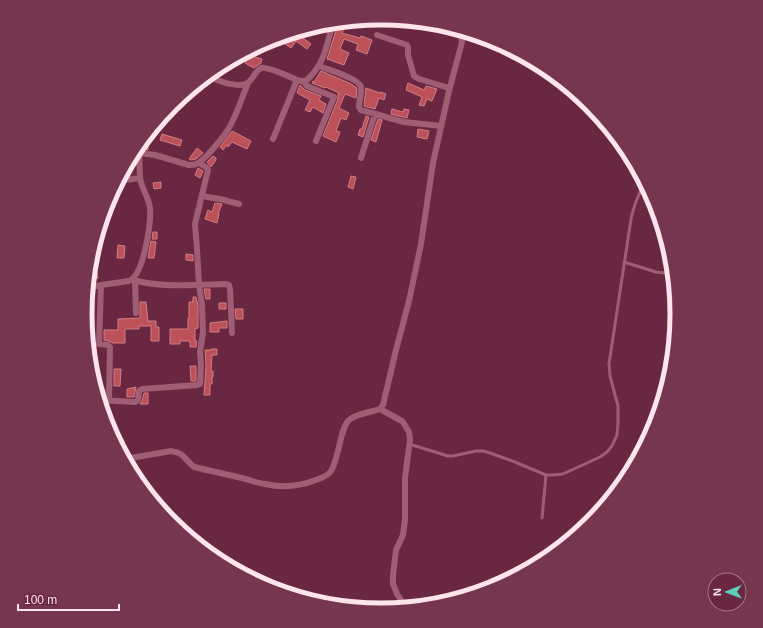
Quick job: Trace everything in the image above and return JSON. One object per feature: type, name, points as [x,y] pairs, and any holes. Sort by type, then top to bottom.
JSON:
[{"type":"street","points":[[140,154],[155,155],[189,165],[199,163],[204,159],[229,127],[248,83],[255,74],[263,68],[300,80],[307,80],[319,66],[325,54],[331,30]]},
{"type":"street","points":[[378,35],[407,45],[408,56],[414,76],[449,88]]},
{"type":"street","points":[[131,458],[171,451],[178,452],[194,467],[241,477],[265,484],[294,486],[306,484],[322,478],[330,472],[335,464],[345,425],[349,419],[380,409],[383,405],[409,301],[421,244],[433,163],[449,88],[462,42],[461,36]]},
{"type":"street","points":[[319,66],[360,84],[361,90],[359,108],[361,110],[409,123],[441,126]]},
{"type":"street","points":[[214,79],[225,83],[248,83]]},
{"type":"street","points":[[272,139],[300,80]]},
{"type":"street","points":[[300,80],[306,86],[334,97],[316,141]]},
{"type":"street","points":[[361,158],[375,114]]},
{"type":"street","points":[[136,313],[134,280],[145,250],[148,236],[150,209],[140,178],[140,155]]},
{"type":"street","points":[[106,401],[136,402],[139,391],[142,389],[197,386],[200,384],[200,352],[203,332],[195,224],[208,170],[199,163]]},
{"type":"street","points":[[125,180],[140,178]]},
{"type":"street","points":[[202,196],[239,204]]},
{"type":"street","points":[[94,286],[134,280],[149,284],[229,285],[232,333]]},
{"type":"street","points":[[102,284],[99,344],[108,344],[110,347],[109,401]]},
{"type":"street","points":[[380,409],[402,421],[409,432],[405,478],[405,520],[402,535],[396,550],[393,575],[393,584],[402,602]]},
{"type":"lane","points":[[409,444],[448,456],[476,451],[490,453],[546,475],[563,474],[600,457],[607,452],[612,446],[617,435],[618,423],[618,406],[610,376],[609,364],[633,205],[642,188]]},
{"type":"lane","points":[[624,262],[656,272],[668,273]]},
{"type":"lane","points":[[542,518],[546,475]]},
{"type":"building","points":[[345,27],[342,33],[360,38],[361,36],[372,40],[367,54],[356,50],[358,44],[344,39],[340,49],[349,53],[344,65],[327,59],[337,29]]},
{"type":"building","points":[[301,37],[311,44],[307,49],[296,41],[291,48],[283,42]]},
{"type":"building","points":[[252,56],[262,59],[261,63],[254,68],[245,63],[247,59]]},
{"type":"building","points":[[321,71],[357,88],[356,98],[345,94],[339,108],[349,113],[346,120],[341,118],[336,131],[340,132],[336,142],[323,136],[339,93],[312,83]]},
{"type":"building","points":[[408,83],[424,90],[426,86],[437,89],[432,101],[427,99],[424,106],[419,105],[422,97],[406,90]]},
{"type":"building","points":[[300,85],[305,90],[321,96],[319,100],[326,104],[323,113],[313,107],[310,112],[305,110],[310,100],[297,93]]},
{"type":"building","points":[[366,88],[386,94],[384,100],[379,98],[375,109],[364,106]]},
{"type":"building","points":[[392,109],[403,112],[404,109],[409,110],[407,118],[391,114]]},
{"type":"building","points":[[366,116],[369,117],[363,137],[358,135],[360,129],[362,129]]},
{"type":"building","points":[[378,119],[382,120],[376,142],[371,140]]},
{"type":"building","points":[[418,129],[429,131],[427,139],[417,137]]},
{"type":"building","points":[[232,131],[251,141],[247,149],[232,142],[223,150],[220,147]]},
{"type":"building","points":[[162,134],[182,140],[180,146],[160,140]]},
{"type":"building","points":[[148,143],[148,150],[144,149]]},
{"type":"building","points":[[197,148],[203,153],[196,159],[189,159]]},
{"type":"building","points":[[213,156],[216,160],[211,167],[207,162]]},
{"type":"building","points":[[198,168],[203,171],[200,178],[195,175]]},
{"type":"building","points":[[351,176],[356,177],[353,189],[348,187]]},
{"type":"building","points":[[161,182],[161,188],[154,189],[153,183]]},
{"type":"building","points":[[215,203],[222,204],[218,214],[217,223],[205,219],[208,210],[212,212]]},
{"type":"building","points":[[153,232],[157,232],[157,239],[152,239]]},
{"type":"building","points":[[151,241],[156,242],[154,258],[148,258]]},
{"type":"building","points":[[118,245],[125,246],[124,258],[117,258]]},
{"type":"building","points":[[186,254],[193,255],[193,261],[186,260]]},
{"type":"building","points":[[96,269],[98,278],[95,279]]},
{"type":"building","points":[[204,289],[210,289],[210,299],[206,299]]},
{"type":"building","points":[[193,297],[196,297],[198,305],[198,328],[195,329],[195,341],[197,341],[196,347],[190,347],[190,341],[180,341],[180,344],[170,344],[170,329],[188,329],[189,302],[193,302]]},
{"type":"building","points":[[140,302],[146,302],[148,321],[156,321],[156,327],[159,327],[159,341],[151,341],[151,326],[139,326],[139,329],[125,329],[125,343],[113,343],[104,340],[104,330],[118,330],[118,319],[140,318]]},
{"type":"building","points":[[219,303],[226,303],[226,309],[219,309]]},
{"type":"building","points":[[235,309],[243,309],[243,319],[236,319]]},
{"type":"building","points":[[227,321],[227,328],[219,328],[219,332],[210,332],[210,323]]},
{"type":"building","points":[[217,349],[217,355],[212,355],[211,371],[213,371],[213,377],[212,384],[210,384],[210,395],[204,395],[206,365],[205,350]]},
{"type":"building","points":[[190,366],[196,366],[196,381],[191,381]]},
{"type":"building","points":[[114,369],[121,369],[120,386],[114,386]]},
{"type":"building","points":[[136,387],[134,397],[127,397],[127,389]]},
{"type":"building","points":[[102,390],[105,390],[104,396]]},
{"type":"building","points":[[144,393],[148,393],[148,404],[140,404],[142,401]]}]
